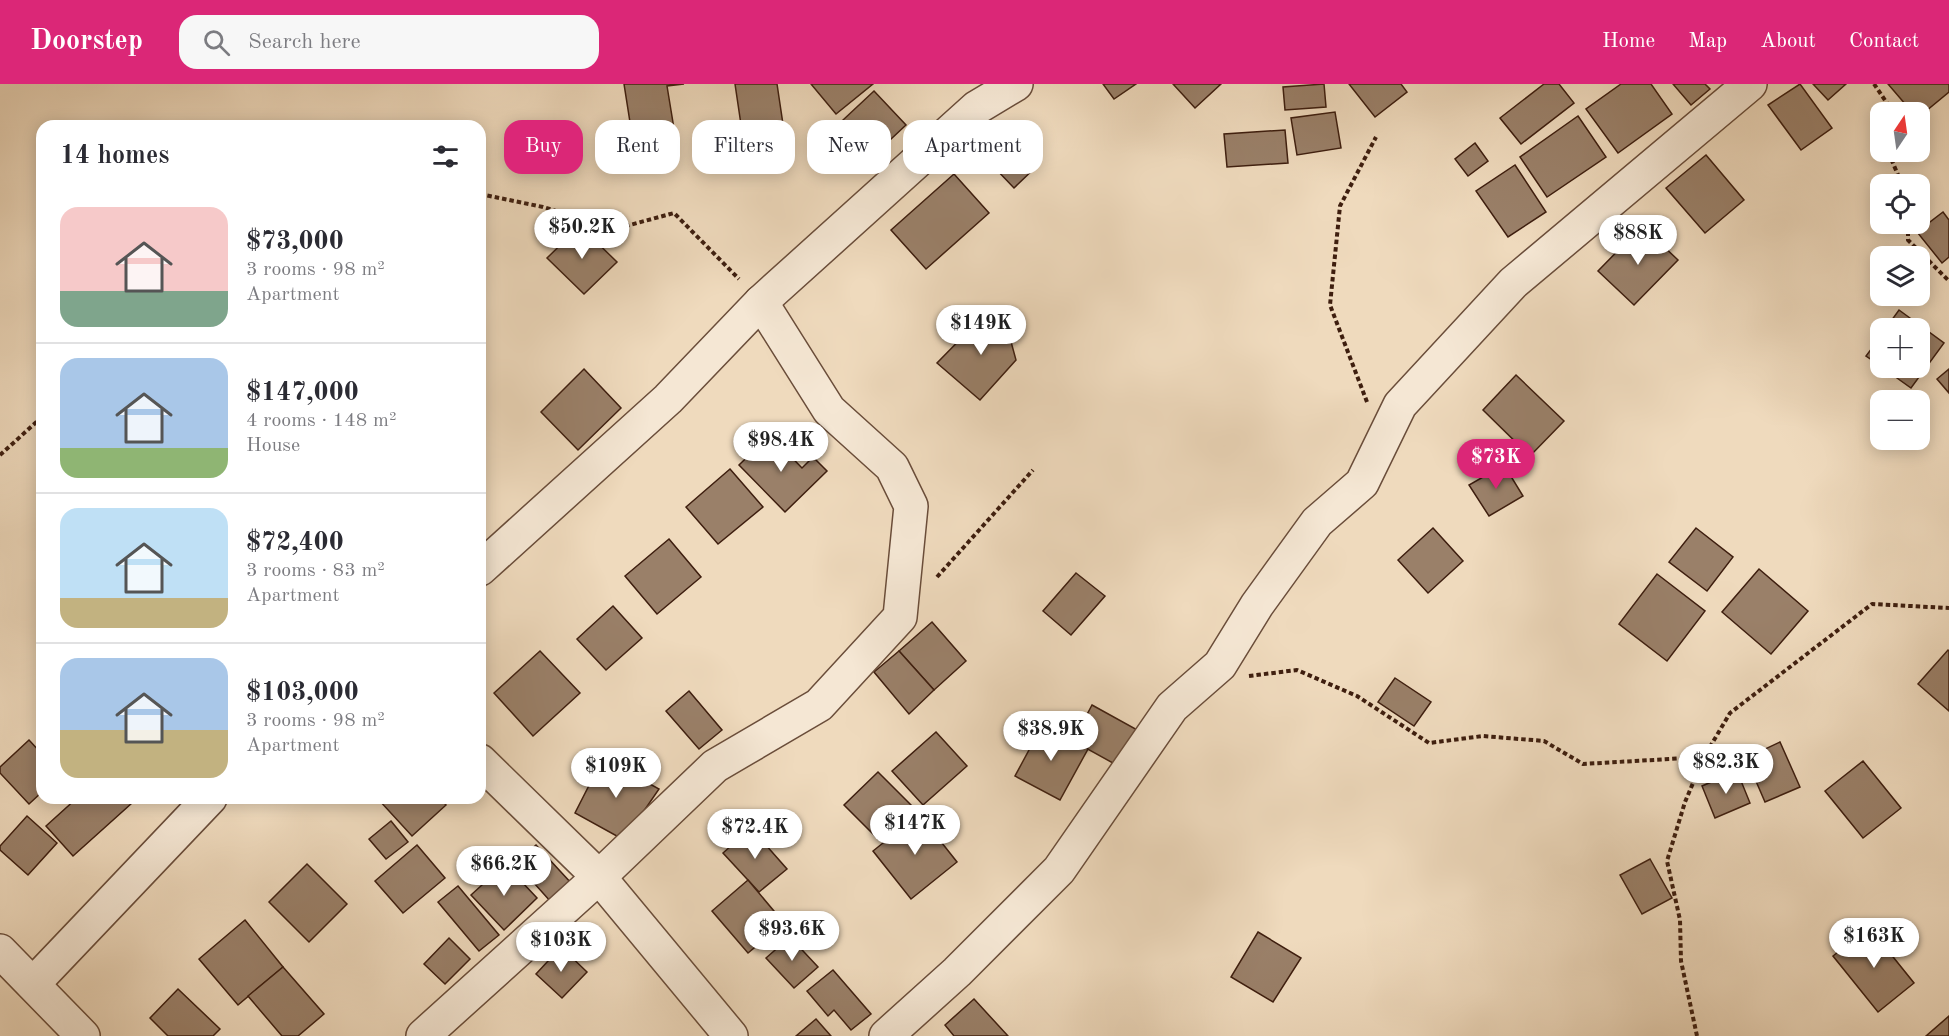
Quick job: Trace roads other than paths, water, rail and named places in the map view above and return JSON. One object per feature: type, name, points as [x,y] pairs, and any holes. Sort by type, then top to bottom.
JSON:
[{"type":"street","points":[[486,564],[668,399],[761,302],[976,108],[1016,84]]},
{"type":"street","points":[[886,1036],[957,972],[1059,870],[1172,707],[1220,665],[1257,605],[1317,522],[1362,483],[1400,405],[1514,283],[1750,84]]},
{"type":"street","points":[[423,1036],[599,877],[715,766],[819,705],[900,617],[911,506],[892,467],[830,410],[761,302]]},
{"type":"street","points":[[486,767],[599,877],[731,1036]]},
{"type":"street","points":[[33,984],[204,804]]},
{"type":"street","points":[[0,951],[83,1036]]}]
